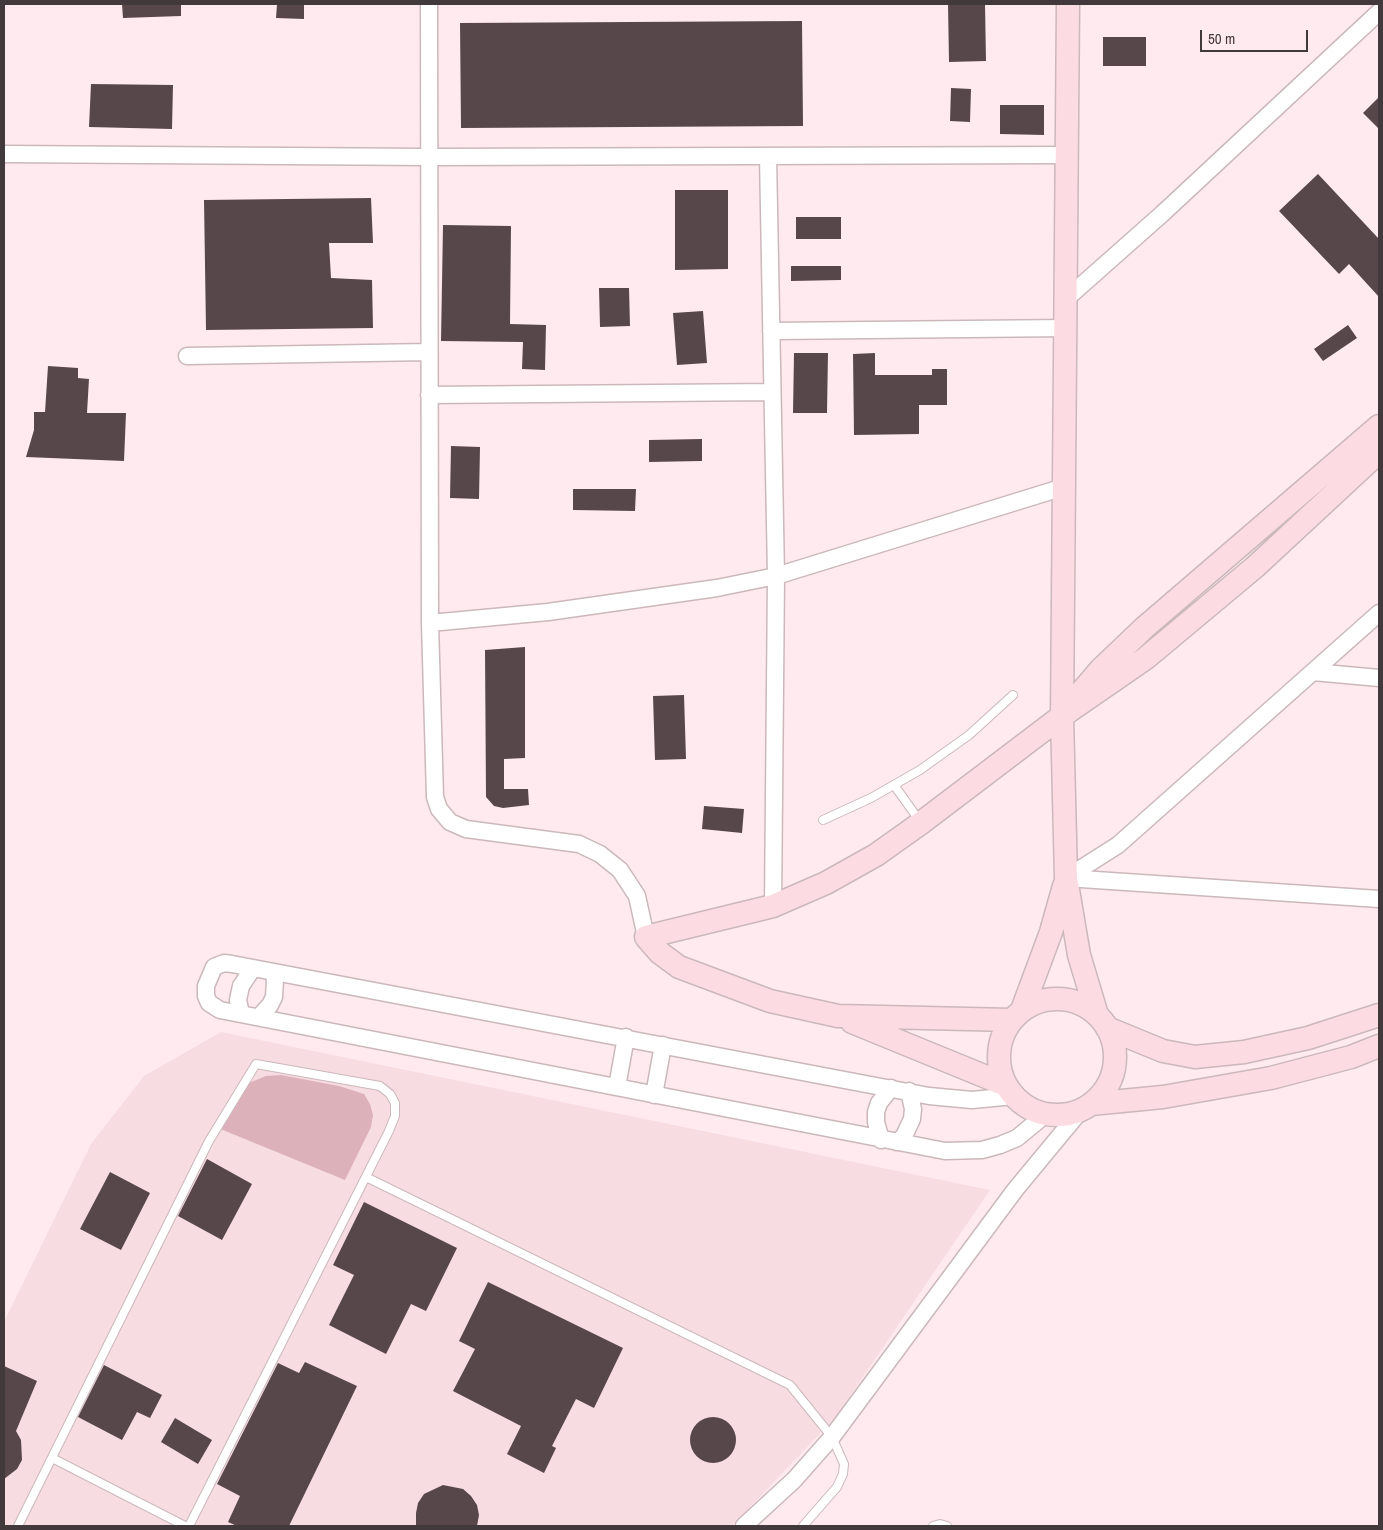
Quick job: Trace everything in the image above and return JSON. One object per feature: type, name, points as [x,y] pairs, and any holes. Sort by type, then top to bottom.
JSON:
[{"type":"street","points":[[429,4],[430,623],[436,797],[439,809],[450,822],[466,829],[579,844],[600,854],[620,870],[637,896],[646,936],[660,953],[679,967],[770,1001],[838,1016],[1010,1091],[1029,1108],[1046,1114],[1064,1115],[1087,1106],[1164,1098],[1271,1078],[1351,1057],[1379,1046]]},
{"type":"street","points":[[744,1526],[794,1480],[832,1437],[1016,1190],[1087,1106],[1103,1092],[1111,1077],[1115,1060],[1113,1043],[1102,1021],[1079,955],[1066,878],[1062,716],[1067,328],[1068,4]]},
{"type":"street","points":[[1066,299],[1162,214],[1379,12]]},
{"type":"street","points":[[4,154],[428,157],[1068,155]]},
{"type":"street","points":[[768,156],[776,576],[772,906]]},
{"type":"street","points":[[771,331],[1067,328]]},
{"type":"street","points":[[188,356],[429,352]]},
{"type":"street","points":[[429,394],[772,392]]},
{"type":"street","points":[[1062,716],[1096,675],[1122,648],[1379,426]]},
{"type":"street","points":[[646,936],[772,906],[851,869],[921,823],[1062,716],[1118,678],[1172,636],[1255,567],[1379,452]]},
{"type":"street","points":[[430,623],[548,612],[717,588],[776,576],[1064,487]]},
{"type":"street","points":[[1010,1091],[1000,1069],[999,1052],[1003,1035],[1017,1015],[1051,932],[1066,878],[1118,845],[1379,613]]},
{"type":"street","points":[[1313,672],[1379,678]]},
{"type":"street","points":[[1066,878],[1379,899]]},
{"type":"street","points":[[1010,1091],[972,1100],[929,1096],[224,963],[214,967],[206,986],[206,996],[214,1008],[654,1096],[945,1151],[982,1150],[1017,1138],[1046,1114]]},
{"type":"street","points":[[241,1014],[238,1000],[240,986],[253,968]]},
{"type":"street","points":[[259,1017],[265,1012],[274,997],[276,989],[273,972]]},
{"type":"street","points":[[838,1016],[1017,1015],[1036,1002],[1052,999],[1069,1000],[1084,1005],[1102,1021],[1163,1051],[1195,1057],[1244,1052],[1308,1038],[1379,1015]]},
{"type":"street","points":[[616,1087],[626,1038]]},
{"type":"street","points":[[654,1096],[663,1046]]},
{"type":"street","points":[[889,1141],[876,1122],[876,1112],[879,1103],[891,1088]]},
{"type":"street","points":[[889,1141],[904,1136],[912,1119],[913,1110],[909,1091]]},
{"type":"lane","points":[[823,820],[894,785],[968,735],[1013,695]]},
{"type":"lane","points":[[894,785],[921,823]]},
{"type":"lane","points":[[18,1526],[209,1142],[256,1064],[380,1086],[390,1094],[395,1103],[394,1116],[366,1177],[187,1526],[52,1458]]},
{"type":"lane","points":[[366,1177],[790,1385],[832,1437],[844,1464],[843,1474],[837,1487],[803,1526]]},
{"type":"lane","points":[[933,1526],[940,1524],[947,1526]]},
{"type":"shaded area","points":[[221,1032],[990,1190],[835,1418],[732,1526],[4,1526],[4,1322],[91,1144],[144,1076]]},
{"type":"shaded area","points":[[281,1075],[339,1086],[364,1094],[370,1104],[373,1115],[371,1127],[345,1180],[218,1128],[244,1085],[266,1076]]},
{"type":"building","points":[[122,4],[181,4],[181,16],[123,18]]},
{"type":"building","points":[[277,4],[304,4],[304,19],[276,18]]},
{"type":"building","points":[[948,4],[985,4],[986,61],[949,62]]},
{"type":"building","points":[[802,21],[803,126],[461,128],[460,23]]},
{"type":"building","points":[[1103,37],[1146,37],[1146,66],[1103,66]]},
{"type":"building","points":[[91,84],[173,85],[172,129],[89,127]]},
{"type":"building","points":[[951,88],[971,89],[970,122],[950,121]]},
{"type":"building","points":[[1379,97],[1379,129],[1363,113]]},
{"type":"building","points":[[1000,105],[1044,105],[1044,135],[1000,134]]},
{"type":"building","points":[[1318,174],[1379,239],[1379,297],[1349,264],[1339,274],[1279,211]]},
{"type":"building","points":[[675,190],[728,190],[728,269],[675,270]]},
{"type":"building","points":[[371,198],[373,243],[329,243],[331,278],[372,280],[373,328],[206,330],[204,200]]},
{"type":"building","points":[[796,217],[841,217],[841,239],[796,239]]},
{"type":"building","points":[[443,225],[511,226],[510,324],[546,325],[545,370],[522,369],[523,342],[441,341]]},
{"type":"building","points":[[791,266],[841,266],[841,280],[791,281]]},
{"type":"building","points":[[599,288],[629,288],[630,326],[600,327]]},
{"type":"building","points":[[703,311],[707,363],[677,365],[673,313]]},
{"type":"building","points":[[1348,325],[1357,338],[1323,361],[1314,349]]},
{"type":"building","points":[[794,353],[828,353],[827,413],[793,413]]},
{"type":"building","points":[[875,353],[875,375],[932,375],[932,369],[947,369],[947,405],[919,405],[919,434],[854,435],[853,354]]},
{"type":"building","points":[[48,366],[78,368],[78,378],[89,379],[87,413],[126,413],[124,461],[26,457],[34,430],[34,412],[45,412]]},
{"type":"building","points":[[702,439],[702,461],[649,462],[649,440]]},
{"type":"building","points":[[451,446],[480,447],[479,499],[450,498]]},
{"type":"building","points":[[573,489],[636,489],[635,511],[573,510]]},
{"type":"building","points":[[525,647],[525,758],[504,759],[504,789],[528,789],[529,805],[503,808],[494,806],[486,797],[485,650]]},
{"type":"building","points":[[684,695],[686,759],[655,760],[653,696]]},
{"type":"building","points":[[704,806],[744,809],[742,833],[702,829]]},
{"type":"building","points":[[207,1159],[252,1184],[222,1240],[178,1216]]},
{"type":"building","points":[[110,1172],[150,1193],[121,1250],[80,1229]]},
{"type":"building","points":[[364,1202],[457,1248],[426,1311],[411,1304],[386,1354],[329,1325],[354,1275],[333,1265]]},
{"type":"building","points":[[488,1282],[623,1348],[594,1408],[576,1399],[552,1446],[556,1448],[544,1473],[507,1454],[521,1426],[453,1391],[475,1349],[459,1341]]},
{"type":"building","points":[[305,1362],[357,1386],[289,1526],[237,1526],[228,1522],[240,1496],[217,1484],[278,1363],[299,1373]]},
{"type":"building","points":[[104,1365],[162,1395],[150,1418],[137,1412],[122,1440],[78,1417]]},
{"type":"building","points":[[4,1366],[37,1381],[16,1431],[21,1440],[22,1460],[17,1469],[4,1479]]},
{"type":"building","points":[[713,1417],[726,1421],[732,1427],[736,1440],[732,1453],[726,1459],[713,1463],[700,1459],[694,1453],[690,1440],[694,1427],[700,1421]]},
{"type":"building","points":[[175,1418],[212,1440],[198,1464],[161,1442]]},
{"type":"building","points":[[443,1485],[463,1489],[471,1496],[477,1505],[479,1515],[477,1526],[416,1526],[418,1503],[424,1494]]}]
